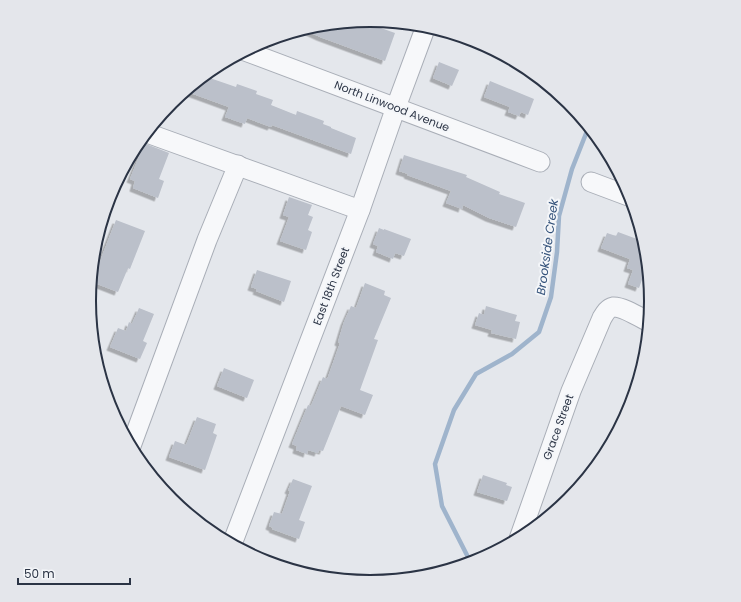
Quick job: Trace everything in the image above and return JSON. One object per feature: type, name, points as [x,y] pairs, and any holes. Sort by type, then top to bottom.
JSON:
[{"type":"street","name":"East 18th Street","points":[[234,539],[360,210],[424,32]]},
{"type":"street","name":"North Linwood Avenue","points":[[252,54],[540,162]]},
{"type":"street","points":[[152,135],[360,210]]},
{"type":"street","points":[[134,439],[207,240],[238,165]]},
{"type":"street","points":[[591,182],[623,194]]},
{"type":"street","name":"Grace Street","points":[[522,529],[571,391],[602,318],[607,310],[613,307],[620,308],[644,319]]},
{"type":"building","points":[[370,27],[379,28],[395,33],[385,61],[312,33],[335,29]]},
{"type":"building","points":[[439,62],[459,70],[452,86],[433,78]]},
{"type":"building","points":[[211,78],[236,87],[237,84],[257,91],[256,94],[273,100],[271,105],[296,115],[297,111],[324,121],[323,124],[356,138],[351,154],[272,125],[271,127],[247,118],[245,124],[225,117],[229,107],[192,94]]},
{"type":"building","points":[[490,81],[534,99],[528,115],[521,112],[519,116],[508,112],[510,107],[484,97]]},
{"type":"building","points":[[146,144],[169,153],[159,179],[164,181],[158,198],[133,188],[135,181],[130,179],[140,154]]},
{"type":"building","points":[[404,155],[467,175],[466,177],[500,192],[499,194],[525,203],[516,227],[489,218],[463,205],[462,209],[446,203],[451,191],[399,171]]},
{"type":"building","points":[[289,197],[312,205],[308,215],[313,217],[308,230],[312,232],[306,250],[280,241],[289,217],[283,215]]},
{"type":"building","points":[[116,220],[145,231],[130,269],[128,268],[118,292],[97,284],[99,263]]},
{"type":"building","points":[[379,228],[411,239],[404,256],[395,253],[393,259],[376,252],[378,246],[373,244]]},
{"type":"building","points":[[618,232],[637,239],[643,276],[639,288],[628,284],[633,270],[627,268],[630,259],[601,248],[607,233],[616,236]]},
{"type":"building","points":[[257,270],[291,281],[284,302],[256,291],[257,289],[251,287]]},
{"type":"building","points":[[365,283],[385,291],[384,295],[391,298],[374,339],[378,340],[360,390],[373,395],[365,415],[341,406],[323,451],[319,450],[318,453],[308,450],[307,454],[296,450],[297,446],[292,444],[308,405],[311,406],[323,377],[327,379],[328,377],[340,343],[338,342],[344,322],[351,306],[356,308]]},
{"type":"building","points":[[486,306],[517,315],[515,321],[520,322],[516,339],[491,333],[492,330],[475,325],[479,313],[484,315]]},
{"type":"building","points":[[139,308],[154,314],[143,341],[147,343],[140,359],[110,347],[118,328],[126,331],[129,322],[132,324]]},
{"type":"building","points":[[224,368],[254,380],[247,398],[217,386]]},
{"type":"building","points":[[197,417],[216,424],[213,433],[217,435],[205,470],[169,457],[175,441],[186,445]]},
{"type":"building","points":[[483,475],[507,483],[506,485],[512,487],[507,501],[477,492]]},
{"type":"building","points":[[293,479],[312,486],[299,520],[305,522],[299,539],[272,529],[273,528],[269,526],[274,512],[282,514],[290,491],[288,490]]},
{"type":"waterway","name":"Brookside Creek","points":[[468,557],[442,506],[435,464],[454,410],[476,374],[512,354],[539,332],[551,297],[557,252],[559,216],[572,169],[587,132]]}]
